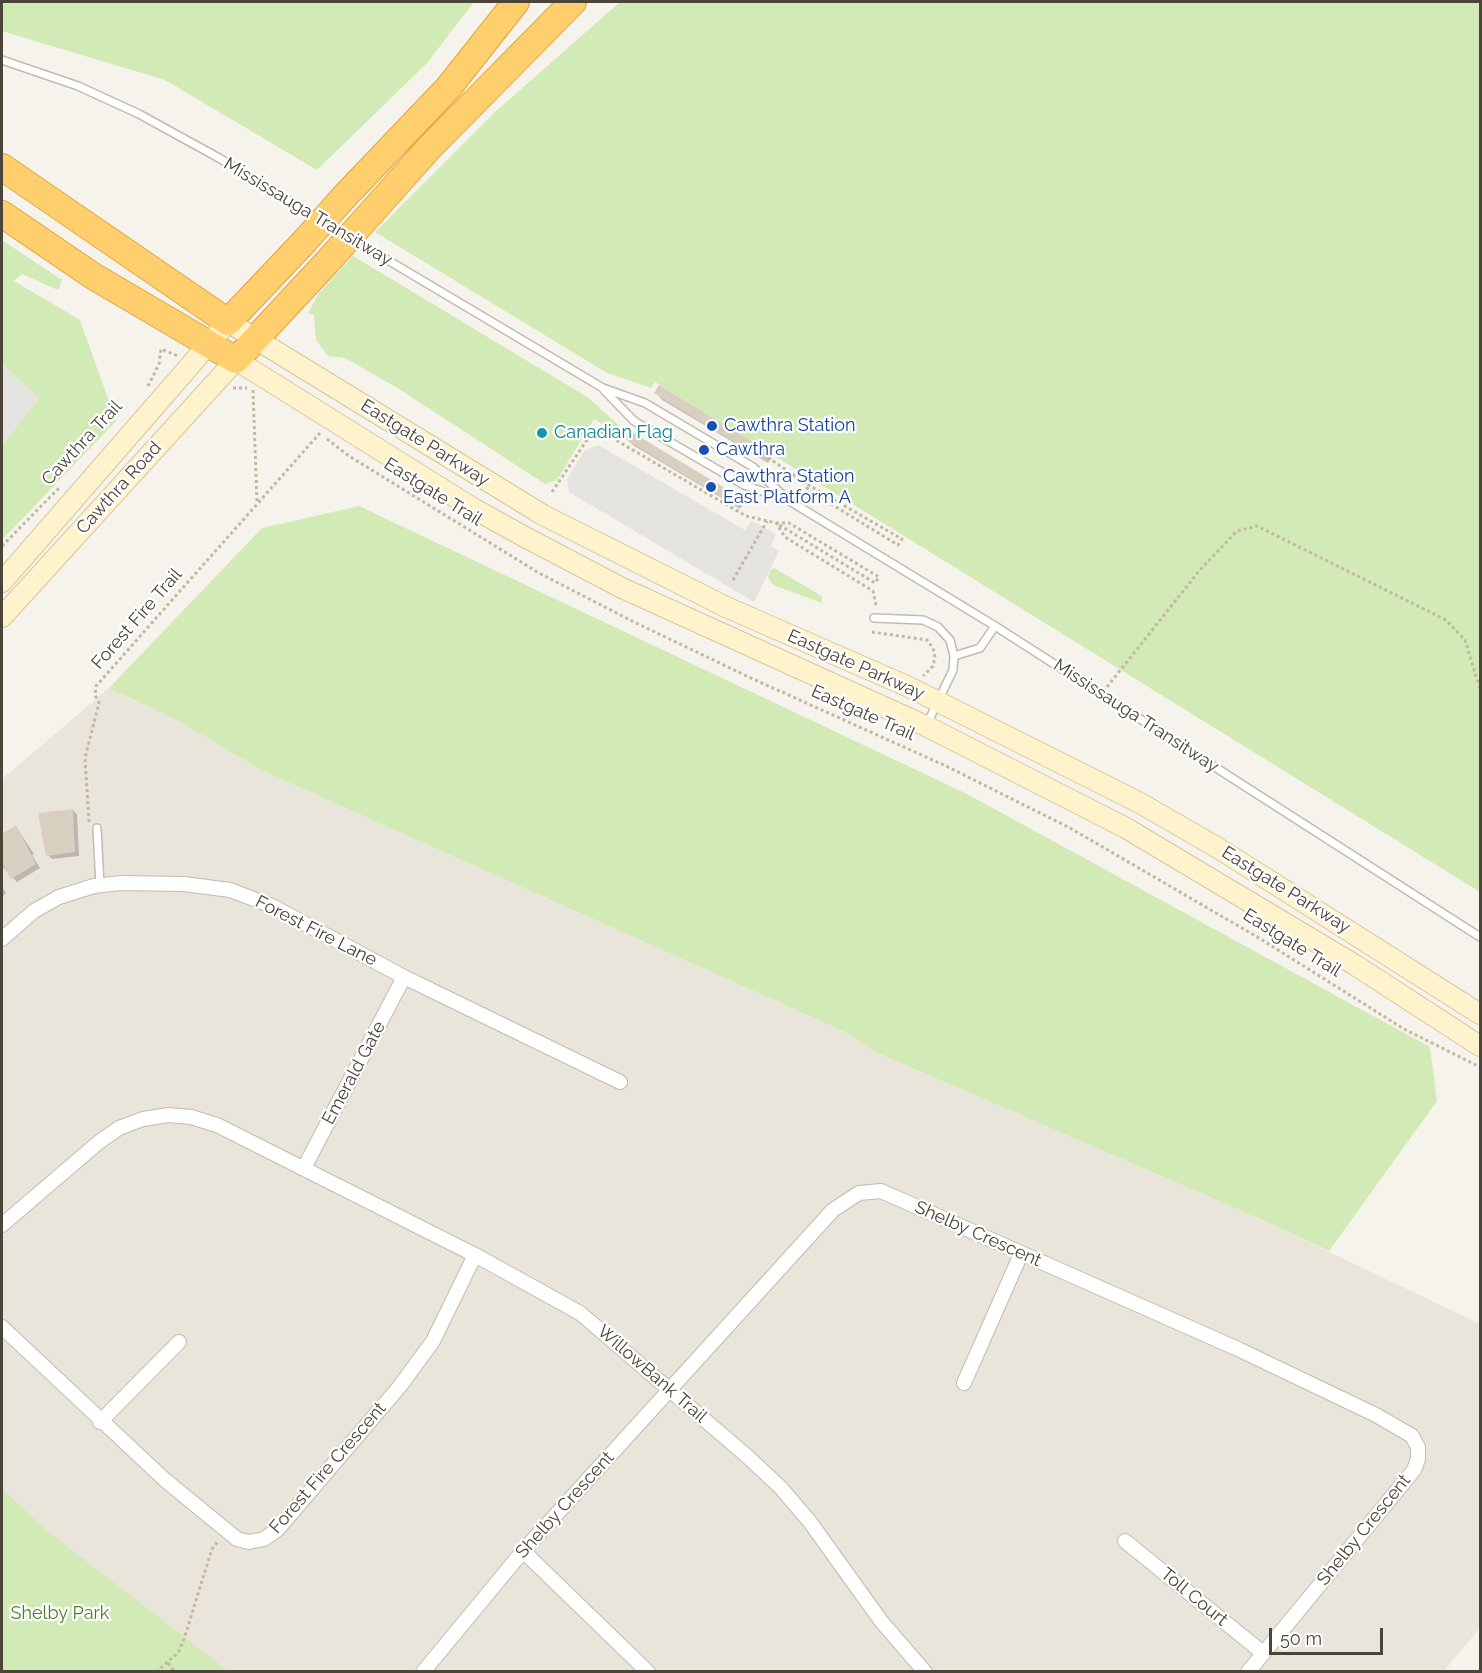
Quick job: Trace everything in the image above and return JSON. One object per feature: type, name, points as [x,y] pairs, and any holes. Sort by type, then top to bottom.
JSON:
[{"type":"highway","points":[[2,167],[228,322],[448,87],[516,2]]},
{"type":"highway","points":[[2,214],[93,276],[236,360],[429,148],[573,2]]},
{"type":"main road","name":"Eastgate Parkway","points":[[228,322],[543,515],[726,608],[938,701],[1140,803],[1218,848],[1480,1014]]},
{"type":"main road","name":"Cawthra Road","points":[[2,582],[228,322]]},
{"type":"main road","name":"Eastgate Parkway","points":[[236,360],[476,510],[523,536],[622,588],[926,726],[1126,828],[1355,964],[1480,1046]]},
{"type":"main road","name":"Cawthra Road","points":[[2,617],[236,360]]},
{"type":"street","name":"Forest Fire Lane","points":[[2,939],[34,911],[59,897],[100,885],[184,884],[230,890],[272,906],[404,977],[620,1082]]},
{"type":"street","name":"Emerald Gate","points":[[304,1168],[404,977]]},
{"type":"street","points":[[2,1225],[99,1142],[119,1128],[143,1119],[168,1115],[191,1117],[217,1125],[304,1168]]},
{"type":"street","name":"WillowBank Trail","points":[[304,1168],[475,1254],[580,1313],[781,1488],[810,1522],[881,1621],[926,1671]]},
{"type":"street","name":"Shelby Crescent","points":[[423,1671],[523,1551],[833,1210],[859,1193],[881,1191],[1249,1354],[1376,1415],[1412,1436],[1418,1447],[1418,1459],[1414,1470],[1248,1671]]},
{"type":"street","name":"Forest Fire Crescent","points":[[2,1327],[100,1422],[237,1539],[249,1542],[264,1539],[278,1529],[400,1386],[433,1341],[475,1254]]},
{"type":"street","points":[[964,1383],[1021,1254]]},
{"type":"street","points":[[100,1422],[179,1342]]},
{"type":"street","name":"Toll Court","points":[[1125,1541],[1263,1653]]},
{"type":"street","points":[[523,1551],[648,1671]]},
{"type":"lane","name":"Mississauga Transitway","points":[[2,60],[78,86],[139,114],[219,158],[603,388],[645,403],[753,467],[788,500],[995,626],[1480,937]]},
{"type":"lane","name":"Mississauga Transitway","points":[[603,388],[634,421],[744,485],[788,500]]},
{"type":"lane","points":[[874,618],[923,620],[938,627],[950,640],[954,656],[952,670],[926,726]]},
{"type":"lane","points":[[954,656],[980,648],[995,626]]},
{"type":"lane","points":[[97,828],[100,885]]},
{"type":"path","name":"Cawthra Trail","points":[[143,394],[154,378],[164,349]]},
{"type":"path","points":[[235,390],[253,388],[263,394]]},
{"type":"path","points":[[253,388],[257,504]]},
{"type":"path","points":[[552,492],[595,428],[747,516],[776,523],[789,523],[879,577],[875,583],[776,523]]},
{"type":"path","name":"Forest Fire Trail","points":[[89,823],[85,758],[99,703],[95,695],[96,686],[320,433]]},
{"type":"path","name":"Eastgate Trail","points":[[320,433],[349,456],[539,573],[743,675],[946,766],[1070,828],[1162,880],[1404,1029],[1480,1067]]},
{"type":"path","points":[[764,454],[805,483],[816,486],[902,539],[898,544],[808,490],[805,483]]},
{"type":"path","name":"Cawthra Trail","points":[[2,546],[61,486]]},
{"type":"path","points":[[733,580],[767,521]]},
{"type":"path","points":[[776,523],[785,537],[873,591],[876,606]]},
{"type":"path","points":[[1101,693],[1207,563],[1237,531],[1257,526],[1446,620],[1465,640],[1480,689]]},
{"type":"path","points":[[872,632],[927,640],[935,657],[933,666],[921,677]]},
{"type":"path","points":[[886,738],[889,731]]},
{"type":"path","points":[[946,766],[949,759]]},
{"type":"path","points":[[156,1671],[168,1663],[184,1639],[212,1549],[225,1529]]},
{"type":"path","points":[[168,1663],[175,1671]]},
{"type":"shaded area","points":[[2,364],[39,398],[2,445]]},
{"type":"shaded area","points":[[598,445],[745,530],[752,521],[776,534],[771,546],[779,551],[754,602],[569,492],[567,479],[584,451]]},
{"type":"shaded area","points":[[109,688],[177,720],[261,770],[843,1031],[873,1051],[1256,1217],[1480,1324],[1480,1628],[1444,1671],[2,1672],[2,779]]},
{"type":"green space","points":[[2,2],[474,2],[427,63],[317,170],[165,80],[2,31]]},
{"type":"green space","points":[[620,2],[1480,2],[1480,892],[655,382],[651,388],[607,373],[375,232],[495,112]]},
{"type":"green space","points":[[2,240],[62,280],[58,290],[22,274],[14,281],[80,320],[116,421],[2,540],[2,445],[39,398],[2,364]]},
{"type":"green space","points":[[353,256],[589,398],[628,434],[626,438],[594,419],[557,480],[545,484],[399,389],[345,358],[328,356],[316,340],[314,315],[308,313],[319,293]]},
{"type":"green space","points":[[359,506],[967,794],[1430,1047],[1437,1101],[1329,1251],[1256,1217],[873,1051],[843,1031],[261,770],[177,720],[109,688],[262,528]]},
{"type":"green space","points":[[774,568],[822,596],[822,603],[773,585],[768,577],[770,570]]},
{"type":"green space","name":"Shelby Park","points":[[2,1489],[46,1530],[228,1671],[2,1671]]},
{"type":"building","points":[[659,385],[766,450],[761,458],[654,393]]},
{"type":"building","points":[[630,431],[738,496],[733,504],[625,439]]},
{"type":"building","points":[[73,809],[75,852],[46,856],[38,813]]},
{"type":"building","points":[[16,825],[36,864],[11,879],[4,866],[2,867],[2,834]]},
{"type":"place","name":"Cawthra Station","points":[[712,426]]},
{"type":"place","name":"Canadian Flag","points":[[542,433]]},
{"type":"place","name":"Cawthra","points":[[704,450]]},
{"type":"place","name":"Cawthra Station East Platform A","points":[[711,487]]}]
